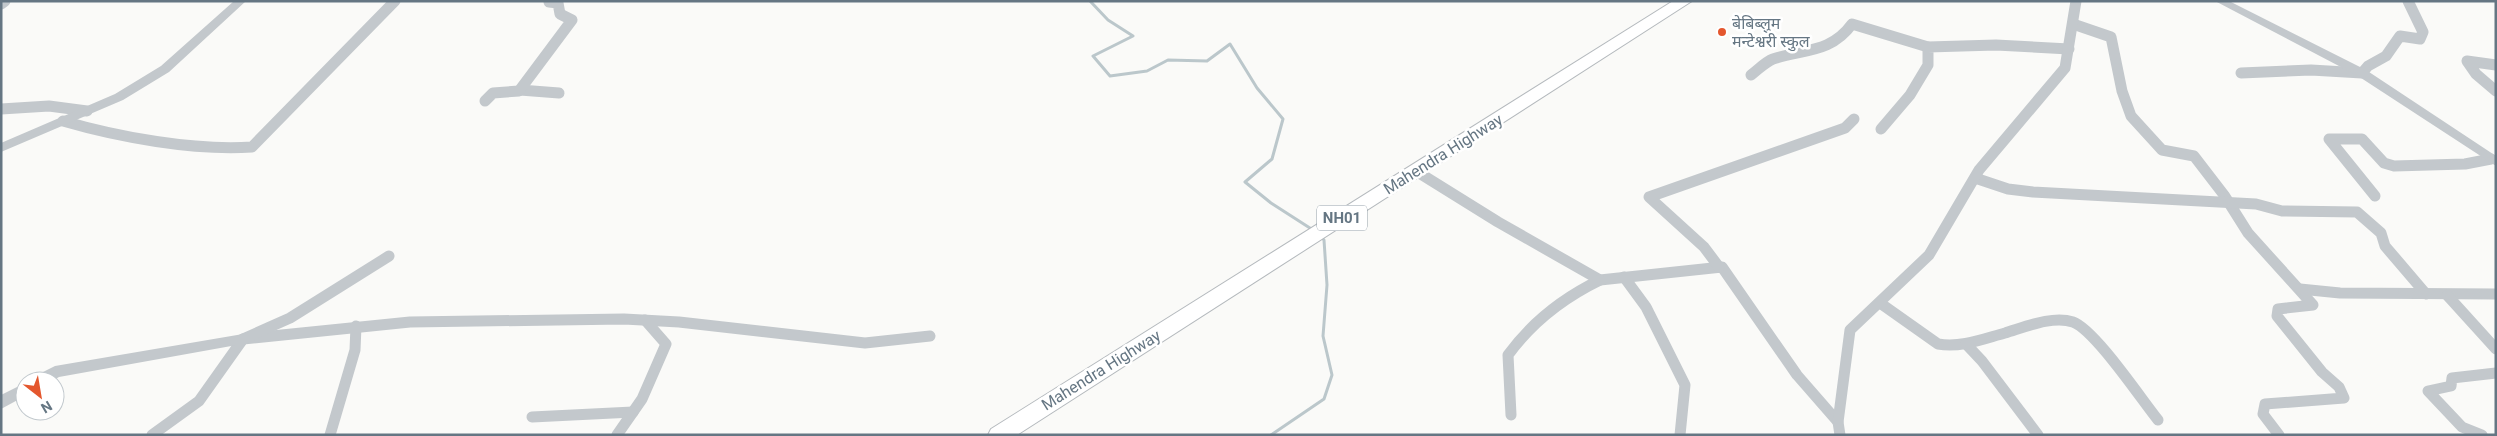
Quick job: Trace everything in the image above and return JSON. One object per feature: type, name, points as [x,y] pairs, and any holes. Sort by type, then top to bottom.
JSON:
[{"type":"highway","name":"Mahendra Highway","points":[[999,435],[1684,1]]},
{"type":"street","points":[[1,4],[5,1]]},
{"type":"street","points":[[1,148],[119,97],[165,69],[241,1]]},
{"type":"street","points":[[63,121],[81,127],[154,140],[234,149],[252,147],[395,1]]},
{"type":"street","points":[[1840,435],[1838,422],[1850,330],[1929,255],[1975,178],[2065,68],[2076,1]]},
{"type":"street","points":[[2220,1],[2362,73],[2493,160]]},
{"type":"street","points":[[2362,73],[2368,66],[2386,56],[2400,36],[2420,39],[2422,32],[2408,1]]},
{"type":"street","points":[[520,90],[572,20],[560,14],[558,3],[549,2]]},
{"type":"street","points":[[1750,75],[1771,60],[1816,49],[1842,38],[1852,24],[1928,47],[1996,45],[2069,49]]},
{"type":"street","points":[[2073,24],[2111,37],[2122,91],[2131,116],[2162,150],[2194,156],[2229,203],[2248,233],[2313,305],[2278,309],[2277,316],[2322,372],[2339,387],[2344,398],[2265,404],[2263,414],[2279,435]]},
{"type":"street","points":[[1881,129],[1910,94],[1928,65],[1928,47]]},
{"type":"street","points":[[2496,65],[2467,61],[2476,74],[2496,91]]},
{"type":"street","points":[[2241,73],[2311,70],[2362,73]]},
{"type":"street","points":[[485,101],[493,94],[520,90],[558,92]]},
{"type":"street","points":[[1,108],[49,106],[87,111]]},
{"type":"street","points":[[1838,422],[1797,375],[1709,251],[1663,212],[1649,197],[1845,128],[1854,119]]},
{"type":"street","points":[[2375,196],[2329,139],[2362,139],[2384,163],[2394,166],[2466,164],[2493,160]]},
{"type":"street","points":[[1416,171],[1498,222],[1600,280]]},
{"type":"street","points":[[1975,178],[2008,189],[2033,192],[2256,204],[2282,211],[2357,212],[2381,233],[2385,246],[2426,294]]},
{"type":"street","points":[[152,435],[199,401],[243,339],[290,318],[388,256]]},
{"type":"street","points":[[1511,415],[1508,355],[1527,332],[1556,306],[1581,289],[1600,280],[1719,267]]},
{"type":"street","points":[[1624,277],[1646,307],[1685,385],[1686,396],[1678,426],[1680,435]]},
{"type":"street","points":[[2300,289],[2340,293],[2496,294]]},
{"type":"street","points":[[2447,295],[2463,311],[2479,333],[2496,349]]},
{"type":"street","points":[[1880,302],[1938,344],[1966,344],[2025,327],[2059,322],[2074,322],[2089,334],[2158,420]]},
{"type":"street","points":[[61,371],[243,339],[410,322],[644,320],[688,322],[865,343],[930,336]]},
{"type":"street","points":[[617,435],[642,399],[666,344],[644,320]]},
{"type":"street","points":[[330,435],[355,350],[356,326]]},
{"type":"street","points":[[1966,344],[1982,361],[2038,435]]},
{"type":"street","points":[[2482,435],[2462,427],[2428,391],[2451,386],[2452,378],[2496,373]]},
{"type":"street","points":[[1,403],[15,395]]},
{"type":"street","points":[[532,417],[633,412]]},
{"type":"waterway","points":[[1090,1],[1108,20],[1133,36],[1093,56],[1110,76],[1147,71],[1168,60],[1207,61],[1230,44],[1257,88],[1283,119],[1272,159],[1245,182],[1271,203],[1313,230]]},
{"type":"waterway","points":[[1271,435],[1324,399],[1332,375],[1323,336],[1327,285],[1324,240],[1322,238]]},
{"type":"place","name":"बेबिब्लुम मन्टेश्वरी स्कुल","points":[[1722,32]]}]
